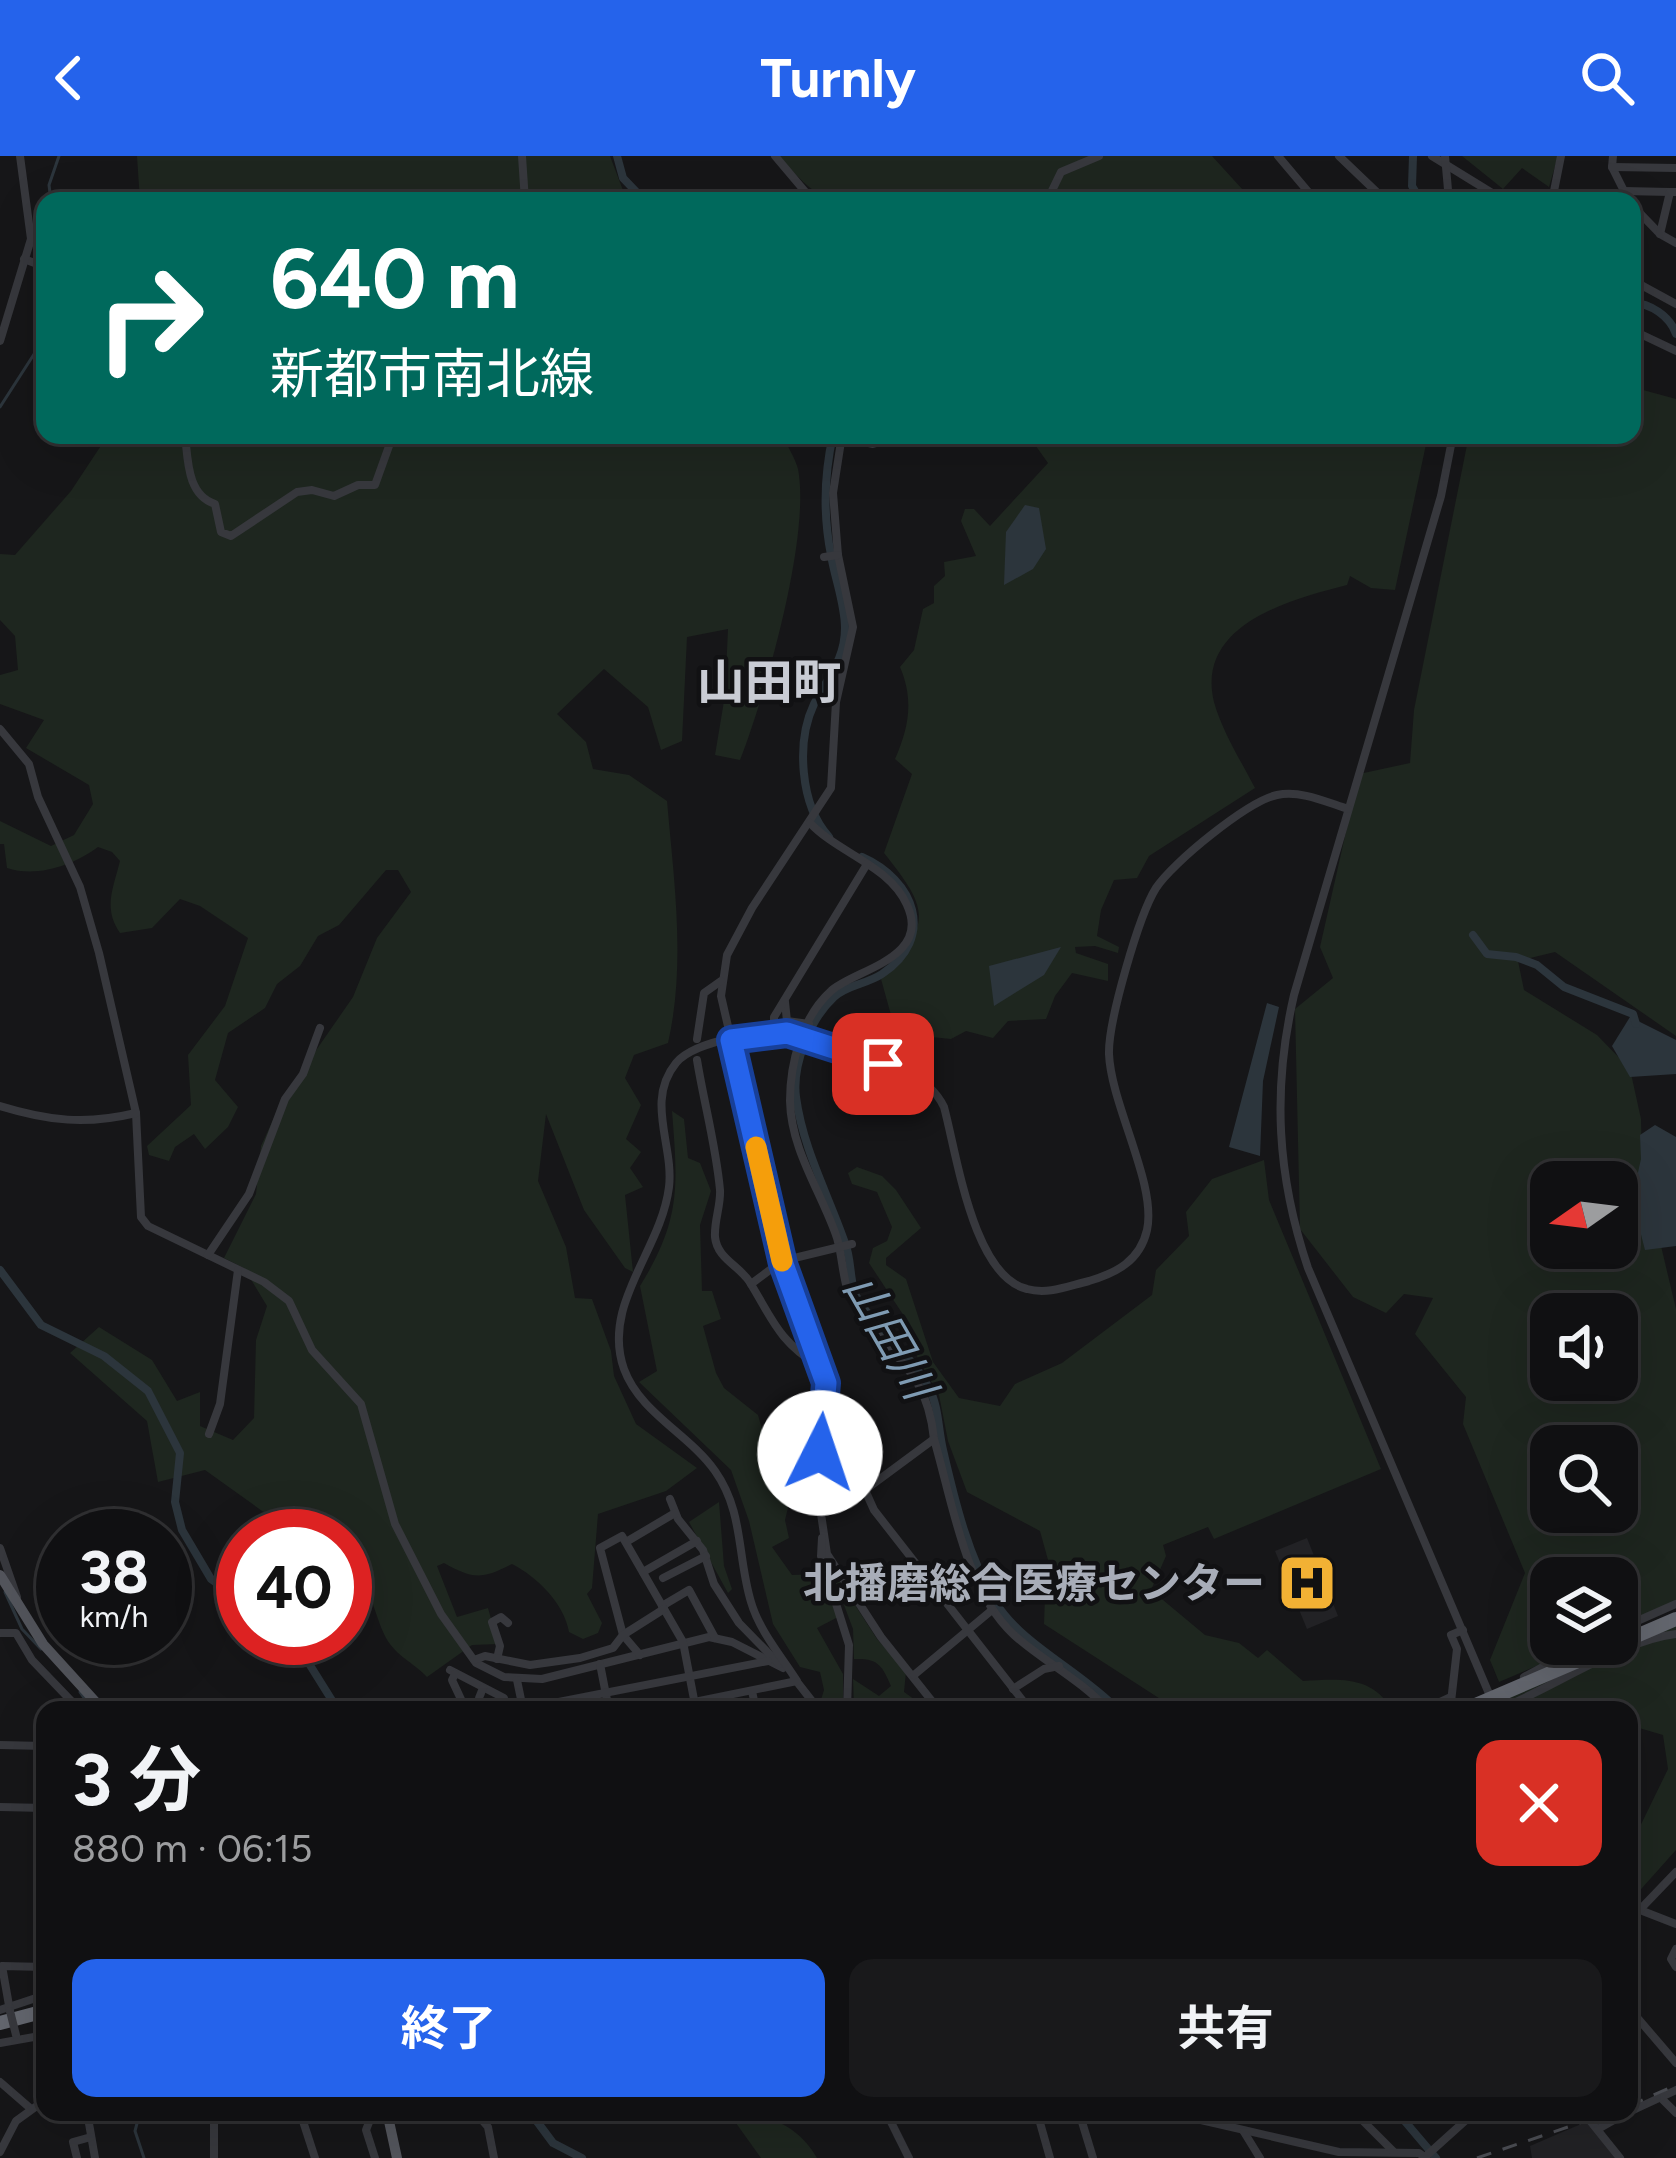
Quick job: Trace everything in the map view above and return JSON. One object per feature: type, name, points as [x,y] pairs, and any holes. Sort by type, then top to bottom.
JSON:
[{"type":"highway","points":[[1492,1700],[1644,1633],[1674,1613]]},
{"type":"highway","points":[[1638,1626],[1674,1613]]},
{"type":"highway","points":[[1644,1633],[1668,1635]]},
{"type":"highway","points":[[1492,1700],[1524,1677],[1553,1665]]},
{"type":"main road","points":[[0,1575],[43,1644],[95,1701]]},
{"type":"main road","points":[[389,2121],[397,2158]]},
{"type":"street","points":[[0,340],[32,224],[20,156]]},
{"type":"street","points":[[522,156],[524,192]]},
{"type":"street","points":[[775,156],[805,192]]},
{"type":"street","points":[[1051,192],[1061,172],[1099,156]]},
{"type":"street","points":[[1278,156],[1308,192]]},
{"type":"street","points":[[1339,156],[1377,192]]},
{"type":"street","points":[[1554,192],[1561,156]]},
{"type":"street","points":[[1440,157],[1489,192]]},
{"type":"street","points":[[1440,157],[1447,192]]},
{"type":"street","points":[[1660,235],[1673,192],[1623,191],[1612,161],[1676,168]]},
{"type":"street","points":[[1641,214],[1660,235],[1676,243]]},
{"type":"street","points":[[24,259],[36,263]]},
{"type":"street","points":[[1641,285],[1676,304]]},
{"type":"street","points":[[1641,334],[1676,351]]},
{"type":"street","points":[[187,444],[194,487],[204,501],[215,504],[221,532],[231,536],[297,492],[312,490],[334,496],[358,485],[375,485],[389,444]]},
{"type":"street","points":[[840,444],[833,474],[838,555],[853,627],[836,702],[831,788],[752,908],[727,955],[721,981],[782,1261],[826,1383],[818,1494],[827,1554],[869,1619],[933,1701]]},
{"type":"street","points":[[1451,444],[1441,496],[1288,1023],[1278,1101],[1280,1156],[1308,1268],[1492,1700]]},
{"type":"street","points":[[824,557],[838,555]]},
{"type":"street","points":[[0,729],[29,764],[38,797],[80,887],[109,987],[136,1113],[141,1217],[148,1226],[289,1301],[312,1350],[361,1404],[395,1524],[441,1614],[474,1660],[517,1680],[601,1666],[683,1642],[715,1638],[783,1668]]},
{"type":"street","points":[[812,1701],[751,1601],[737,1516],[727,1491],[701,1454],[632,1387],[619,1347],[622,1303],[657,1237],[669,1186],[660,1116],[665,1081],[688,1053],[774,1032],[797,1035],[916,1075],[933,1088],[944,1106],[984,1251],[1005,1280],[1030,1291],[1048,1291],[1112,1274],[1134,1256],[1148,1225],[1109,1056],[1113,1024],[1153,892],[1172,869],[1265,798],[1297,794],[1348,809]]},
{"type":"street","points":[[815,816],[831,845],[884,876],[907,904],[908,934],[881,967],[831,990],[793,1060],[790,1106],[805,1172],[839,1248],[854,1306],[927,1397],[948,1482],[953,1527],[992,1610],[1014,1635],[1098,1701]]},
{"type":"street","points":[[774,1032],[774,1017],[867,864]]},
{"type":"street","points":[[697,1039],[704,993],[721,981]]},
{"type":"street","points":[[785,1002],[787,1021],[809,1024]]},
{"type":"street","points":[[208,1255],[249,1194],[285,1099],[307,1065],[320,1028]]},
{"type":"street","points":[[697,1060],[710,1108],[709,1138],[720,1189],[716,1237],[729,1264],[751,1284],[762,1311],[782,1338],[821,1366]]},
{"type":"street","points":[[0,1106],[60,1122],[94,1122],[136,1113]]},
{"type":"street","points":[[751,1284],[782,1261],[852,1244]]},
{"type":"street","points":[[208,1434],[220,1404],[238,1270]]},
{"type":"street","points":[[784,1408],[795,1422],[795,1446],[802,1455],[796,1480],[799,1492],[818,1494]]},
{"type":"street","points":[[795,1422],[822,1410]]},
{"type":"street","points":[[820,1513],[865,1490],[934,1439]]},
{"type":"street","points":[[865,1490],[874,1510],[1023,1701]]},
{"type":"street","points":[[670,1499],[675,1514],[706,1556],[714,1583],[739,1623],[797,1681]]},
{"type":"street","points":[[626,1542],[675,1514]]},
{"type":"street","points":[[640,1655],[623,1635],[600,1548],[622,1536],[683,1642],[694,1701]]},
{"type":"street","points":[[823,1537],[821,1556],[849,1645],[848,1701]]},
{"type":"street","points":[[643,1572],[697,1540]]},
{"type":"street","points":[[0,1548],[13,1575],[19,1608]]},
{"type":"street","points":[[663,1578],[706,1556]]},
{"type":"street","points":[[474,1660],[530,1665],[613,1648],[623,1635],[688,1590],[715,1638]]},
{"type":"street","points":[[914,1675],[992,1610]]},
{"type":"street","points":[[497,1659],[500,1646],[492,1622],[501,1617],[508,1623]]},
{"type":"street","points":[[1453,1701],[1457,1649],[1451,1635],[1463,1630]]},
{"type":"street","points":[[0,1633],[16,1634],[67,1701]]},
{"type":"street","points":[[1518,1701],[1668,1635]]},
{"type":"street","points":[[598,1652],[607,1701]]},
{"type":"street","points":[[564,1701],[769,1660]]},
{"type":"street","points":[[1524,1677],[1546,1665]]},
{"type":"street","points":[[1013,1689],[1044,1669],[1059,1666]]},
{"type":"street","points":[[462,1701],[452,1671],[504,1701]]},
{"type":"street","points":[[517,1680],[521,1701]]},
{"type":"street","points":[[714,1701],[797,1681]]},
{"type":"street","points":[[481,1701],[484,1688]]},
{"type":"street","points":[[752,1691],[754,1701]]},
{"type":"street","points":[[0,1745],[36,1746]]},
{"type":"street","points":[[0,1808],[36,1808]]},
{"type":"street","points":[[1676,1872],[1640,1910],[1676,1924]]},
{"type":"street","points":[[1676,1949],[1671,1959],[1676,1967]]},
{"type":"street","points":[[0,2042],[7,2022],[2,1966],[36,1967]]},
{"type":"street","points":[[7,2022],[36,2001]]},
{"type":"street","points":[[1638,2019],[1676,2063]]},
{"type":"street","points":[[7,2022],[36,2032]]},
{"type":"street","points":[[0,2082],[30,2108]]},
{"type":"street","points":[[1638,2108],[1676,2090]]},
{"type":"street","points":[[1662,2099],[1676,2113]]},
{"type":"street","points":[[0,2152],[16,2121],[36,2105]]},
{"type":"street","points":[[88,2121],[95,2158]]},
{"type":"street","points":[[214,2121],[214,2158]]},
{"type":"street","points":[[303,2121],[315,2158]]},
{"type":"street","points":[[370,2121],[366,2130],[375,2158]]},
{"type":"street","points":[[482,2121],[494,2158]]},
{"type":"street","points":[[890,2121],[909,2158]]},
{"type":"street","points":[[1039,2121],[1049,2158]]},
{"type":"street","points":[[1082,2121],[1093,2158]]},
{"type":"street","points":[[1203,2121],[1340,2152],[1426,2157],[1465,2121]]},
{"type":"street","points":[[1363,2121],[1395,2153]]},
{"type":"street","points":[[1591,2121],[1620,2158]]},
{"type":"street","points":[[1598,2129],[1613,2121]]},
{"type":"street","points":[[1244,2131],[1260,2158]]},
{"type":"street","points":[[77,2158],[74,2142],[91,2138]]},
{"type":"shaded area","points":[[137,156],[610,156],[624,192],[139,192]]},
{"type":"shaded area","points":[[779,156],[1212,156],[1245,192],[816,192]]},
{"type":"shaded area","points":[[1462,156],[1558,156],[1549,187],[1522,168],[1503,189]]},
{"type":"shaded area","points":[[1641,389],[1676,399],[1676,1036],[1555,952],[1518,961],[1524,990],[1597,1035],[1630,1069],[1641,1119],[1642,1166],[1676,1309],[1676,1606],[1638,1622],[1638,1557],[1530,1557],[1530,1665],[1539,1665],[1499,1682],[1490,1660],[1525,1573],[1463,1424],[1466,1397],[1415,1334],[1433,1298],[1404,1294],[1386,1313],[1353,1297],[1300,1229],[1295,1009],[1333,978],[1320,947],[1359,774],[1410,763],[1414,710],[1467,444],[1641,444]]},
{"type":"shaded area","points":[[102,444],[787,444],[798,469],[798,534],[773,657],[740,760],[715,755],[725,695],[728,629],[687,637],[682,741],[661,750],[648,707],[604,669],[557,714],[586,742],[593,769],[629,775],[667,801],[677,922],[668,1043],[634,1055],[625,1078],[641,1105],[626,1139],[641,1152],[630,1168],[643,1187],[625,1195],[633,1272],[625,1268],[584,1210],[546,1114],[538,1181],[566,1247],[575,1298],[592,1299],[611,1351],[614,1376],[636,1424],[697,1468],[666,1491],[598,1514],[592,1588],[587,1594],[602,1623],[598,1633],[583,1639],[569,1632],[548,1592],[512,1564],[477,1576],[444,1563],[437,1566],[457,1617],[488,1608],[498,1644],[472,1645],[427,1677],[386,1638],[372,1602],[372,1509],[259,1509],[205,1470],[158,1482],[147,1421],[70,1353],[99,1327],[152,1360],[177,1401],[200,1392],[200,1426],[233,1440],[254,1418],[256,1340],[267,1306],[244,1268],[224,1258],[256,1194],[261,1146],[283,1098],[353,997],[377,938],[411,892],[398,870],[386,870],[339,925],[318,936],[300,966],[277,984],[265,1008],[228,1033],[215,1080],[238,1107],[228,1127],[205,1149],[194,1134],[175,1147],[169,1161],[149,1155],[147,1146],[191,1105],[188,1055],[225,1006],[248,938],[200,906],[180,899],[152,928],[120,933],[111,907],[120,861],[98,847],[55,868],[7,868],[0,821],[51,846],[74,835],[93,804],[89,785],[26,748],[44,720],[0,704],[0,675],[18,670],[15,636],[0,620],[0,554],[15,555],[71,491]]},
{"type":"shaded area","points":[[1034,444],[1426,444],[1395,590],[1371,588],[1350,576],[1347,585],[1300,598],[1253,620],[1233,634],[1219,653],[1212,675],[1214,702],[1255,788],[1149,856],[1137,878],[1114,880],[1101,910],[1097,936],[1119,947],[1118,953],[1095,946],[1075,947],[1076,953],[1108,964],[1108,981],[1072,973],[1046,1019],[1008,1021],[993,1038],[966,1031],[951,1039],[931,1037],[901,1051],[881,979],[909,944],[919,918],[911,890],[884,853],[912,774],[895,759],[908,713],[900,667],[914,650],[923,609],[934,603],[934,586],[945,576],[944,562],[976,556],[961,521],[965,509],[974,509],[990,526],[1048,463]]},
{"type":"shaded area","points":[[1025,505],[1039,508],[1046,549],[1033,569],[1004,585],[1006,532]]},
{"type":"shaded area","points":[[1061,947],[1044,975],[994,1006],[989,966]]},
{"type":"shaded area","points":[[1267,1003],[1279,1007],[1263,1081],[1260,1156],[1229,1147]]},
{"type":"shaded area","points":[[1630,1017],[1676,1040],[1676,1074],[1630,1077],[1612,1046]]},
{"type":"shaded area","points":[[672,1111],[684,1119],[688,1158],[700,1163],[711,1191],[700,1225],[702,1291],[712,1291],[721,1319],[703,1326],[716,1373],[724,1388],[758,1415],[769,1453],[779,1452],[791,1496],[785,1520],[789,1538],[772,1547],[792,1575],[820,1574],[838,1617],[817,1628],[843,1674],[843,1701],[821,1701],[824,1690],[820,1672],[800,1667],[773,1624],[749,1521],[731,1470],[639,1382],[657,1371],[640,1286],[670,1222],[675,1161]]},
{"type":"shaded area","points":[[1655,1125],[1676,1137],[1676,1246],[1645,1250],[1638,1223],[1640,1135]]},
{"type":"shaded area","points":[[1264,1160],[1269,1200],[1381,1469],[1214,1539],[1208,1527],[1163,1545],[1166,1556],[1151,1590],[1205,1635],[1239,1643],[1258,1658],[1267,1650],[1303,1681],[1354,1682],[1375,1690],[1385,1701],[1163,1701],[1044,1624],[1045,1596],[1053,1578],[1040,1531],[967,1492],[948,1441],[939,1395],[918,1359],[904,1316],[869,1263],[873,1248],[887,1241],[892,1227],[877,1192],[852,1184],[848,1173],[857,1167],[882,1176],[921,1228],[886,1258],[886,1265],[906,1279],[933,1362],[959,1398],[1000,1406],[1015,1384],[1062,1363],[1152,1295],[1156,1270],[1189,1236],[1186,1212],[1212,1179]]},
{"type":"shaded area","points":[[719,1502],[724,1566],[732,1589],[728,1593],[689,1522]]},
{"type":"shaded area","name":"北播磨総合医療センター","points":[[1307,1538],[1338,1616],[1307,1629],[1275,1551]]},
{"type":"shaded area","points":[[829,1565],[877,1639],[906,1672],[904,1692],[916,1701],[854,1701],[853,1679],[879,1696],[891,1686],[878,1664],[854,1659],[853,1629]]},
{"type":"shaded area","points":[[1676,1624],[1676,1850],[1638,1893],[1638,1831],[1668,1769],[1663,1735],[1638,1728],[1638,1701],[1507,1701],[1505,1697],[1580,1665],[1638,1665],[1638,1640]]},
{"type":"shaded area","points":[[734,2121],[779,2122],[800,2136],[817,2158],[761,2158]]},
{"type":"shaded area","points":[[1588,2121],[1618,2158],[1532,2158],[1530,2146]]},
{"type":"waterway","points":[[50,192],[59,156]]},
{"type":"waterway","name":"山田川","points":[[617,156],[623,178],[636,192]]},
{"type":"waterway","points":[[1413,156],[1416,192]]},
{"type":"waterway","points":[[1641,304],[1658,312],[1676,334]]},
{"type":"waterway","points":[[0,407],[36,351]]},
{"type":"waterway","name":"山田川","points":[[829,837],[812,808],[803,754],[808,719],[839,659],[844,639],[826,510],[832,444]]},
{"type":"waterway","name":"山田川","points":[[862,857],[880,867],[906,894],[914,927],[899,959],[882,974],[834,997],[810,1030],[795,1084],[804,1135],[847,1251],[856,1296],[932,1395],[958,1509],[986,1585],[1021,1632],[1108,1701]]},
{"type":"waterway","points":[[1473,935],[1487,954],[1537,965],[1564,987],[1633,1014],[1636,1024]]},
{"type":"waterway","points":[[0,1270],[41,1325],[104,1356],[148,1391],[180,1453],[175,1502],[182,1530],[216,1583]]},
{"type":"waterway","points":[[5,1592],[22,1629],[36,1644]]},
{"type":"waterway","points":[[310,1665],[332,1701]]},
{"type":"waterway","points":[[80,1692],[86,1701]]},
{"type":"waterway","points":[[138,2121],[135,2131],[144,2158]]},
{"type":"waterway","points":[[537,2121],[553,2143],[582,2158]]},
{"type":"waterway","name":"山田川","points":[[1405,2121],[1436,2158]]},
{"type":"railway","points":[[1638,2102],[1676,2085]]},
{"type":"railway","points":[[1477,2158],[1586,2121]]},
{"type":"slow traffic","points":[[756,1147],[782,1261]]},
{"type":"place","name":"北播磨総合医療センター","points":[[1307,1583]]},
{"type":"district","name":"山田町","points":[[769,682]]},
{"type":"route","points":[[820,1453],[826,1383],[783,1264],[731,1040],[764,1032],[787,1033],[883,1064]]}]
